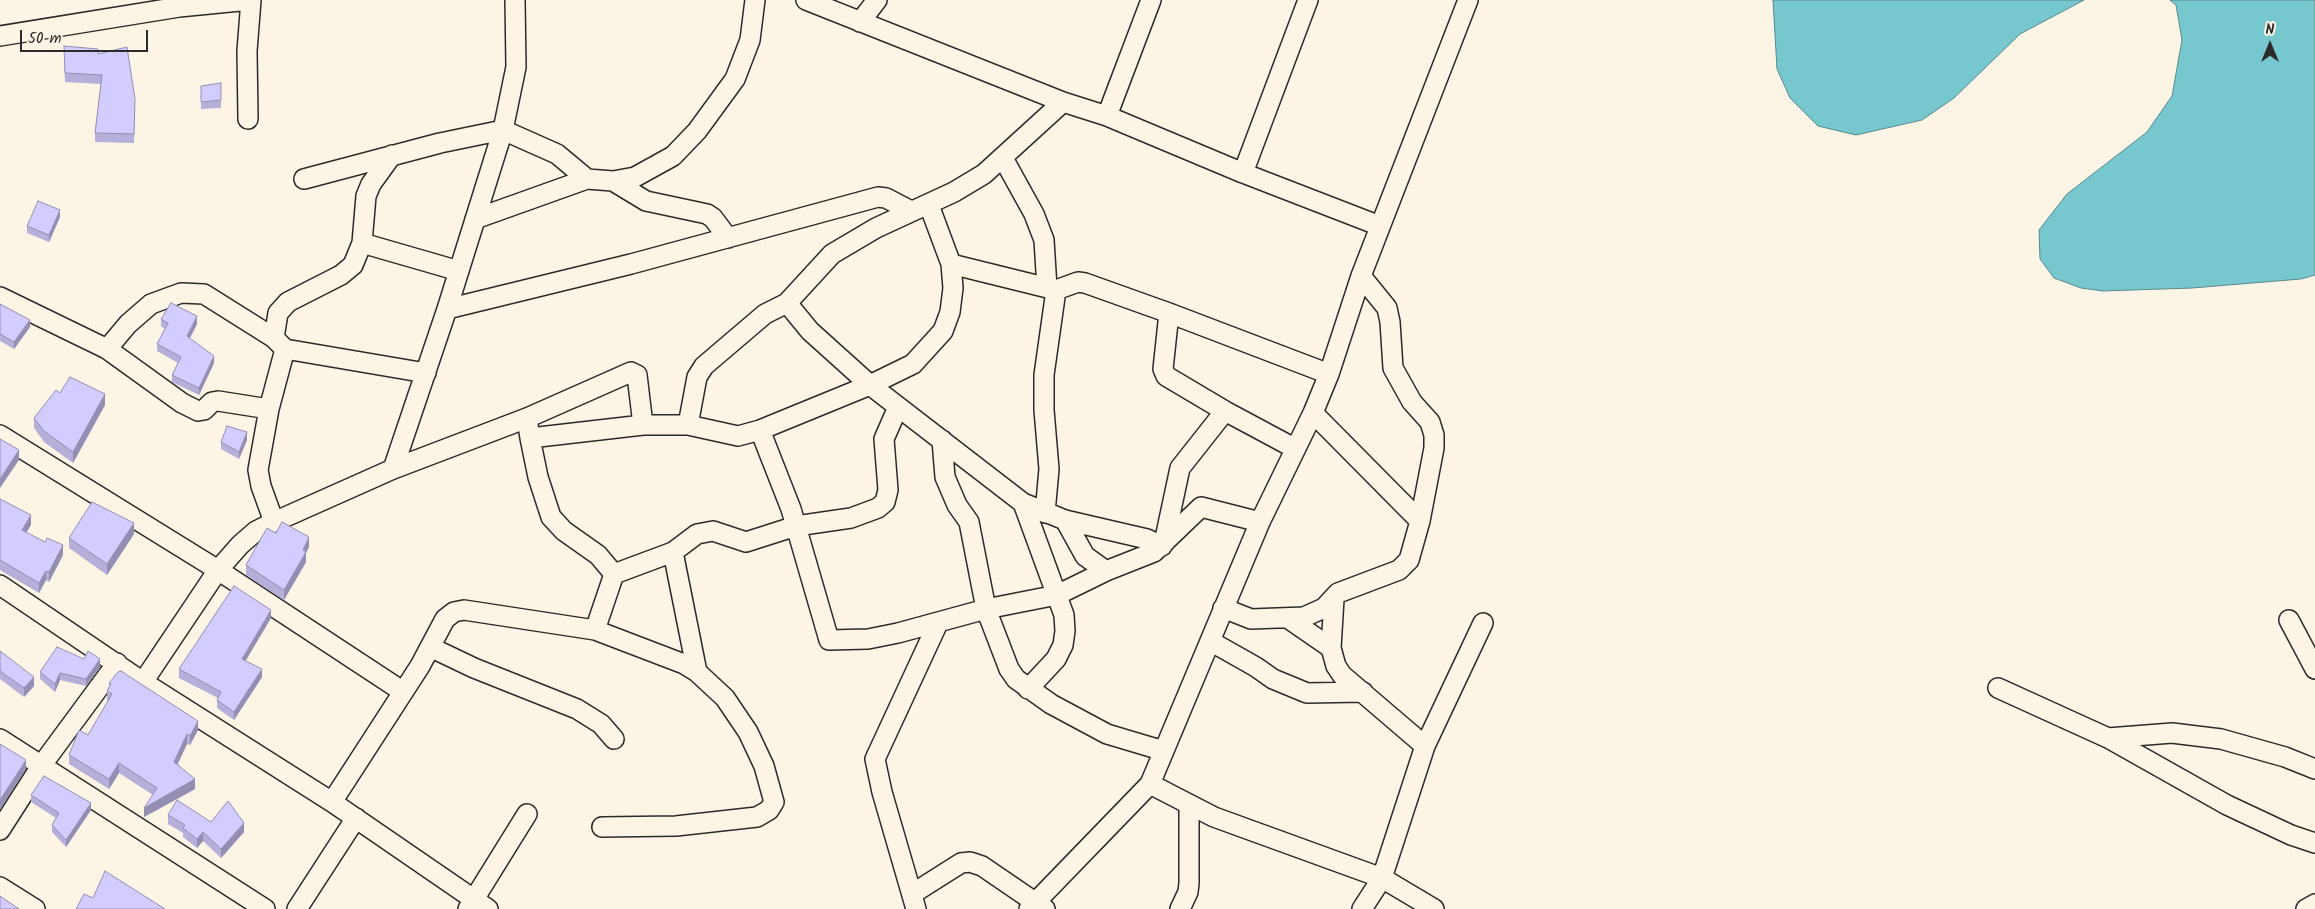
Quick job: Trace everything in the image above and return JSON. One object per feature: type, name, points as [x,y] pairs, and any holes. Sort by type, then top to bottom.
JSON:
[{"type":"street","points":[[0,36],[179,7],[251,0],[248,51],[248,119]]},
{"type":"street","points":[[393,469],[447,309],[502,130],[516,67],[515,0]]},
{"type":"street","points":[[475,219],[588,179],[613,181],[635,177],[673,156],[697,131],[735,79],[750,40],[755,0]]},
{"type":"street","points":[[806,0],[1063,102],[1108,116],[1380,226]]},
{"type":"street","points":[[860,22],[877,0]]},
{"type":"street","points":[[1108,116],[1151,0]]},
{"type":"street","points":[[1243,172],[1308,0]]},
{"type":"street","points":[[938,623],[875,758],[882,792],[914,902],[961,863],[970,862],[982,866],[1036,907],[1150,784],[1260,522],[1294,448],[1314,413],[1329,374],[1361,276],[1468,0]]},
{"type":"street","points":[[688,425],[697,377],[704,366],[765,314],[787,302],[832,254],[911,211],[929,205],[984,174],[1063,102]]},
{"type":"street","points":[[304,179],[392,155],[502,130],[557,154],[588,179]]},
{"type":"street","points":[[274,522],[261,486],[258,470],[280,344],[280,309],[288,302],[341,275],[353,265],[362,243],[366,196],[371,184],[392,155]]},
{"type":"street","points":[[1002,158],[1034,214],[1044,240],[1051,289],[1044,375],[1048,469],[1045,513]]},
{"type":"street","points":[[613,181],[646,201],[707,214],[713,218],[728,238]]},
{"type":"street","points":[[447,309],[728,238],[878,197],[886,198],[911,211]]},
{"type":"street","points":[[530,438],[643,425],[688,425],[733,436],[760,430],[870,385],[913,364],[943,331],[950,312],[953,288],[951,264],[929,205]]},
{"type":"street","points":[[362,243],[459,271]]},
{"type":"street","points":[[951,264],[1051,289],[1078,282],[1168,313],[1329,374]]},
{"type":"street","points":[[1223,608],[1251,619],[1289,619],[1312,615],[1324,608],[1344,590],[1399,570],[1409,560],[1420,521],[1434,448],[1434,434],[1430,422],[1412,402],[1393,368],[1388,308],[1361,276]]},
{"type":"street","points":[[107,349],[128,324],[151,304],[181,293],[204,294],[280,344],[426,373]]},
{"type":"street","points":[[0,297],[107,349],[182,403],[198,411],[204,410],[212,402],[218,401],[269,409]]},
{"type":"street","points":[[787,302],[810,331],[870,385],[1023,503],[1065,520],[1148,539],[1163,545]]},
{"type":"street","points":[[1168,313],[1162,369],[1166,376],[1225,411],[1294,448]]},
{"type":"street","points":[[142,682],[218,570],[256,531],[393,469],[527,418],[635,372],[637,375],[643,425]]},
{"type":"street","points":[[614,574],[673,552],[697,534],[713,531],[746,542],[796,526],[851,518],[878,508],[885,502],[888,490],[883,445],[898,407]]},
{"type":"street","points":[[1163,545],[1180,468],[1225,411]]},
{"type":"street","points":[[1314,413],[1420,521]]},
{"type":"street","points":[[527,418],[538,477],[551,517],[564,531],[598,555],[614,574]]},
{"type":"street","points":[[760,430],[796,526],[829,640],[868,639],[938,623],[986,609],[1057,595],[1106,571],[1145,557],[1163,545],[1201,507]]},
{"type":"street","points":[[0,436],[218,570],[402,691]]},
{"type":"street","points":[[942,440],[945,477],[957,505],[968,522],[986,609],[1009,669],[1016,679],[1051,704],[1108,734],[1164,751]]},
{"type":"street","points":[[1175,490],[1201,507],[1260,522]]},
{"type":"street","points":[[1023,503],[1064,615],[1063,645],[1056,659],[1028,689]]},
{"type":"street","points":[[1065,520],[1085,556],[1106,571]]},
{"type":"street","points":[[673,552],[696,672]]},
{"type":"street","points":[[1081,583],[1085,556]]},
{"type":"street","points":[[595,630],[614,574]]},
{"type":"street","points":[[0,585],[117,662],[142,682],[356,818],[477,906],[527,814]]},
{"type":"street","points":[[1334,599],[1331,648],[1336,666],[1342,675],[1425,746]]},
{"type":"street","points":[[332,802],[430,647],[445,619],[454,612],[464,610],[595,630],[670,659],[696,672],[725,698],[748,732],[764,766],[774,802],[769,810],[757,817],[676,826],[602,827]]},
{"type":"street","points":[[1289,619],[1331,648]]},
{"type":"street","points":[[2289,620],[2315,669]]},
{"type":"street","points":[[1362,909],[1382,878],[1425,746],[1483,623]]},
{"type":"street","points":[[1210,641],[1273,679],[1307,693],[1363,692]]},
{"type":"street","points":[[430,647],[474,668],[577,709],[602,724],[614,739]]},
{"type":"street","points":[[0,830],[42,766],[117,662]]},
{"type":"street","points":[[1998,688],[2108,738],[2227,805],[2291,836],[2315,843]]},
{"type":"street","points":[[2108,738],[2172,733],[2221,739],[2285,757],[2315,769]]},
{"type":"street","points":[[0,739],[265,909]]},
{"type":"street","points":[[1150,784],[1214,818],[1382,878],[1434,909]]},
{"type":"street","points":[[1180,909],[1188,892],[1189,806]]},
{"type":"street","points":[[297,909],[356,818]]},
{"type":"street","points":[[0,887],[35,909]]},
{"type":"street","points":[[2306,909],[2315,904]]},
{"type":"water","points":[[1773,0],[2084,0],[2020,34],[1954,98],[1922,120],[1856,135],[1818,126],[1790,98],[1777,69]]},
{"type":"water","points":[[2170,0],[2315,0],[2315,275],[2301,279],[2192,288],[2103,291],[2081,288],[2054,278],[2040,259],[2039,230],[2067,194],[2147,132],[2172,96],[2182,40],[2176,5]]},
{"type":"building","points":[[64,46],[98,49],[98,54],[127,47],[135,99],[134,134],[95,133],[102,75],[65,73]]},
{"type":"building","points":[[221,83],[221,100],[201,102],[201,86]]},
{"type":"building","points":[[38,201],[60,210],[49,235],[27,226]]},
{"type":"building","points":[[171,303],[197,316],[187,336],[214,356],[199,388],[172,375],[181,357],[157,344],[168,323],[161,319]]},
{"type":"building","points":[[0,304],[30,320],[14,342],[0,334]]},
{"type":"building","points":[[70,377],[105,394],[73,452],[44,431],[34,418],[56,390],[60,393]]},
{"type":"building","points":[[227,426],[247,432],[239,452],[221,442]]},
{"type":"building","points":[[0,439],[19,450],[0,479]]},
{"type":"building","points":[[0,499],[31,515],[22,530],[45,542],[47,538],[63,545],[49,572],[46,571],[39,583],[0,560]]},
{"type":"building","points":[[92,502],[134,523],[107,564],[69,538]]},
{"type":"building","points":[[282,522],[309,537],[303,550],[306,552],[284,590],[246,565],[267,528],[276,533]]},
{"type":"building","points":[[234,586],[271,610],[242,659],[262,669],[234,712],[217,700],[221,692],[179,669]]},
{"type":"building","points":[[57,647],[84,659],[88,651],[100,659],[86,679],[60,673],[55,684],[40,672]]},
{"type":"building","points":[[0,651],[34,677],[24,688],[0,671]]},
{"type":"building","points":[[121,671],[198,721],[190,736],[187,734],[174,762],[195,779],[144,808],[157,788],[119,763],[109,779],[69,755],[79,730],[88,735],[112,694],[107,691],[111,684],[109,683]]},
{"type":"building","points":[[0,744],[26,760],[0,800]]},
{"type":"building","points":[[44,776],[91,803],[66,840],[52,825],[59,813],[31,795]]},
{"type":"building","points":[[177,800],[211,822],[228,801],[244,823],[221,849],[203,832],[197,839],[183,828],[185,825],[168,815]]},
{"type":"building","points":[[105,871],[165,909],[76,909],[84,894],[93,898]]},
{"type":"building","points":[[0,896],[19,909],[0,909]]}]
